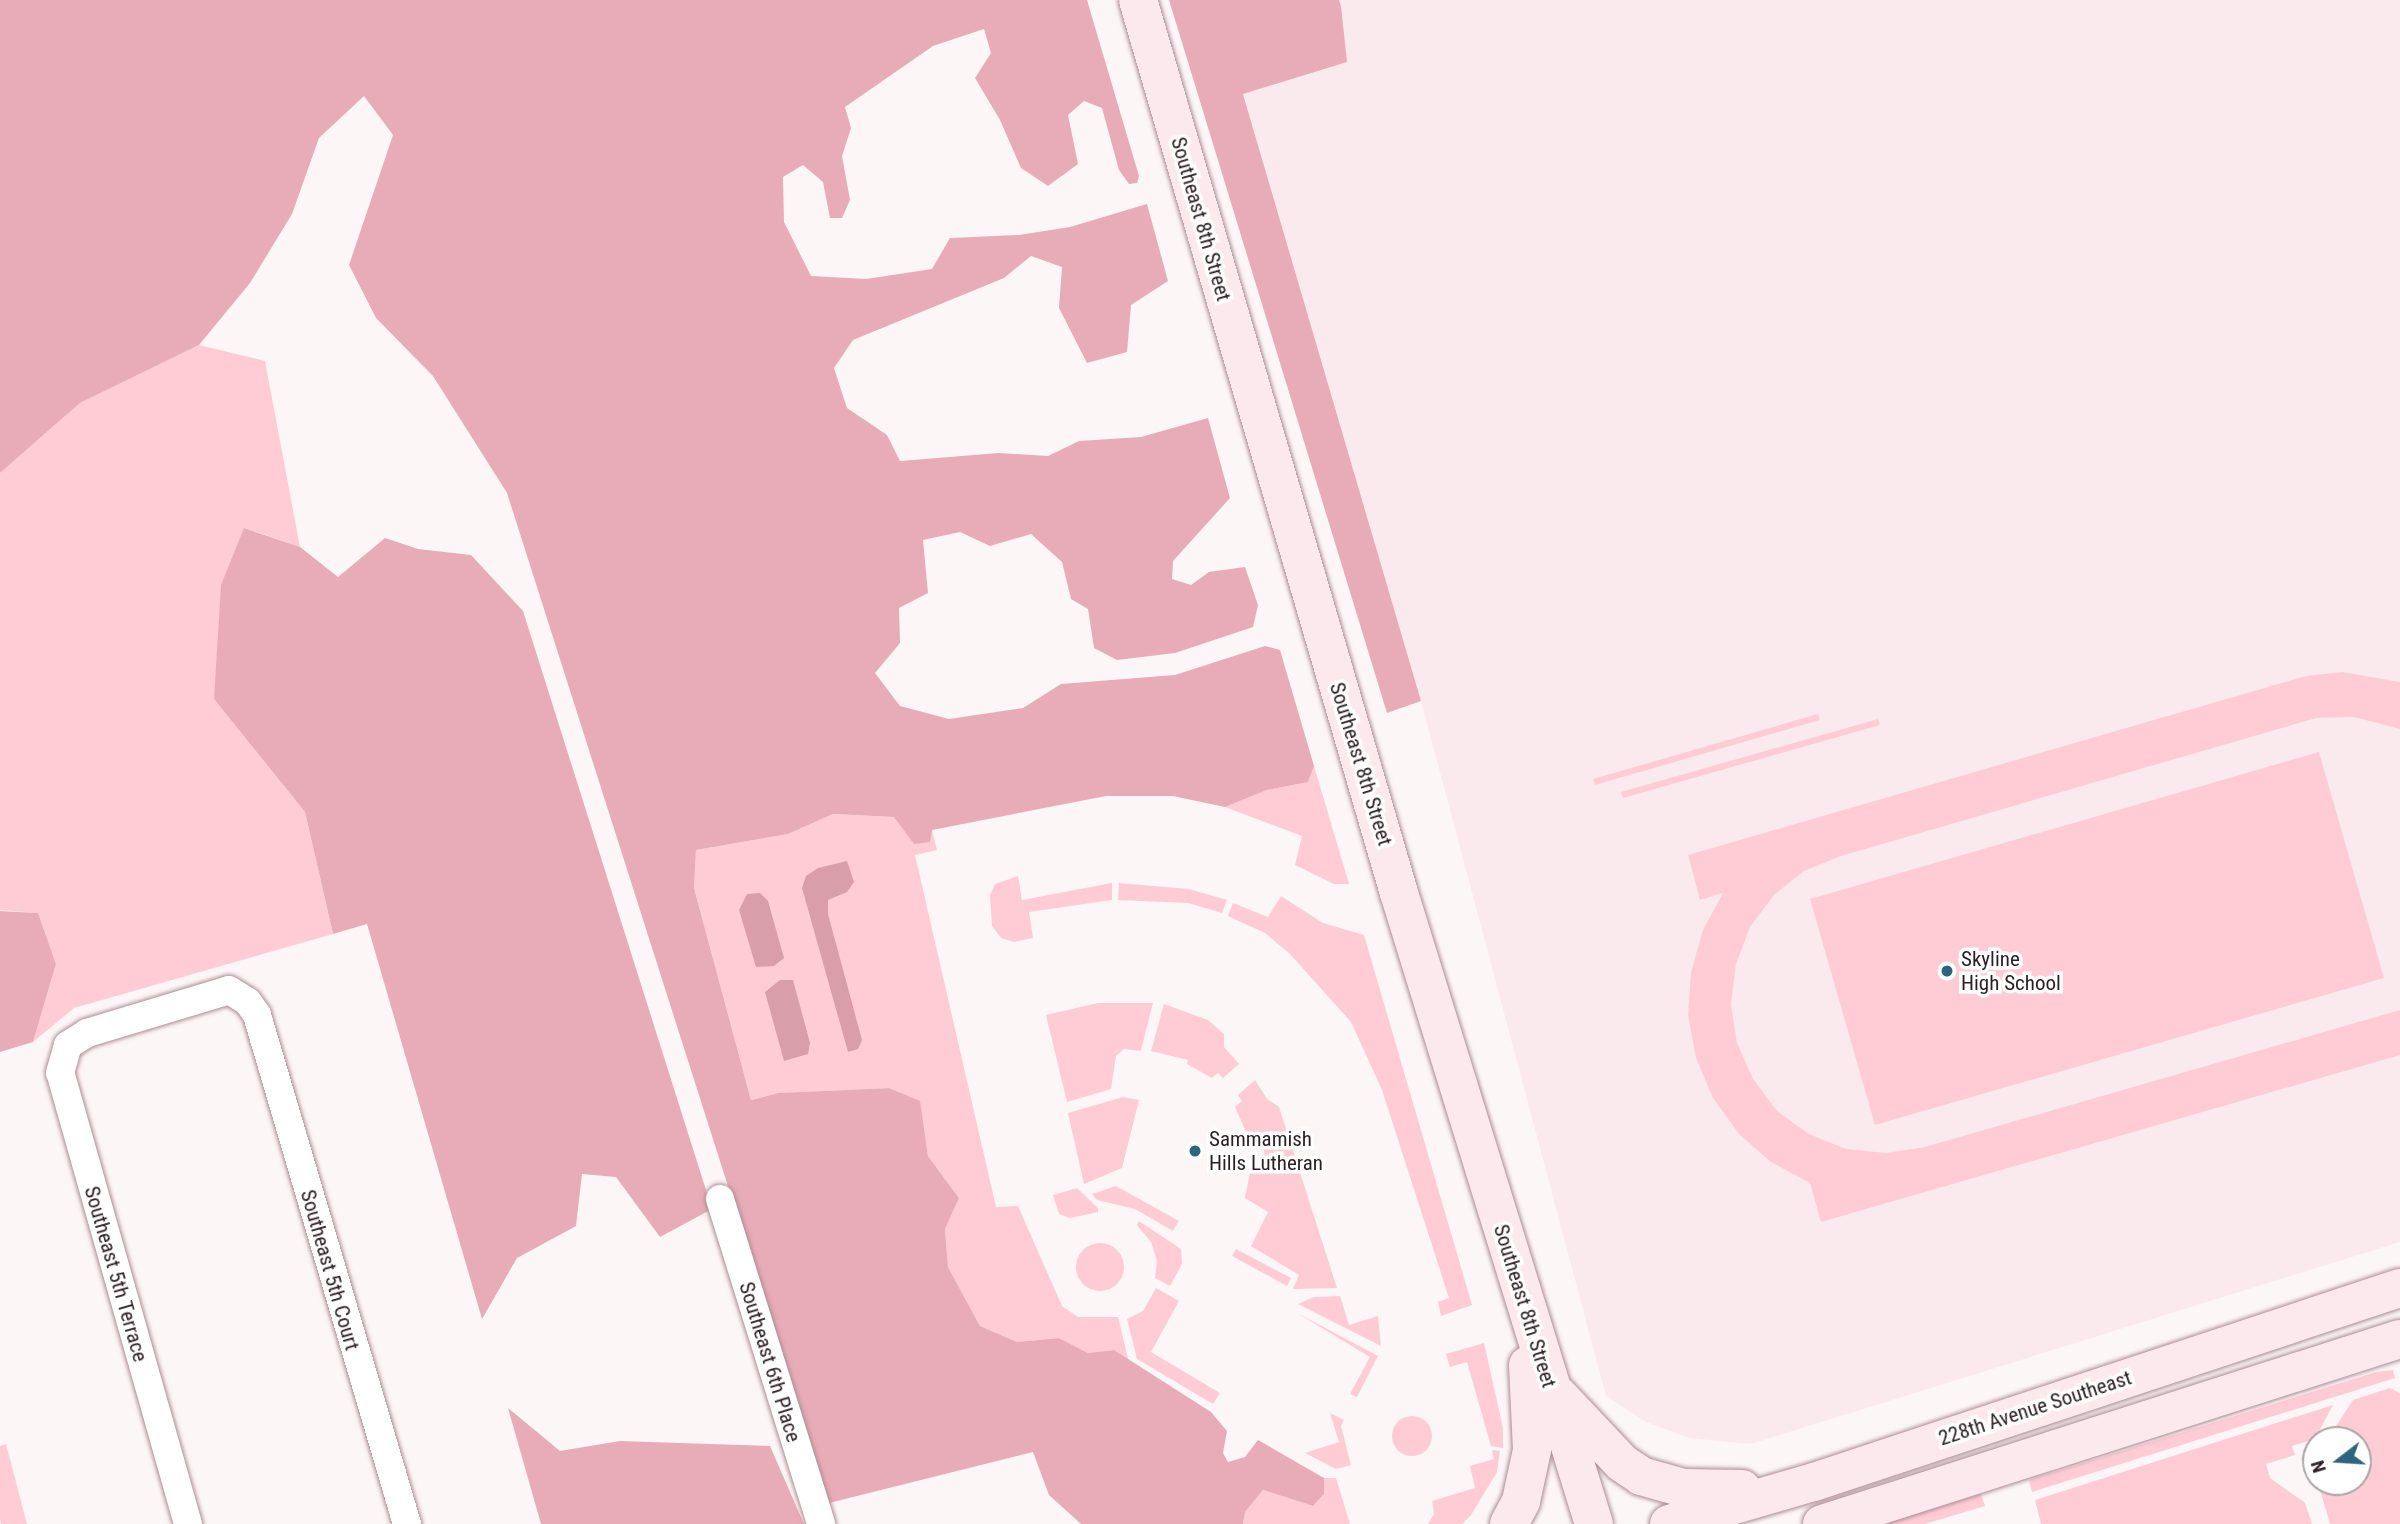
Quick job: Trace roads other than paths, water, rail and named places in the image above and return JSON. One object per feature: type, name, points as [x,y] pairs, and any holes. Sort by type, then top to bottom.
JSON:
[{"type":"main road","name":"Southeast 8th Street","points":[[1138,0],[1321,631],[1524,1304],[1594,1524]]},
{"type":"main road","name":"228th Avenue Southeast","points":[[1669,1524],[1814,1482],[2400,1288]]},
{"type":"main road","points":[[1509,1524],[1521,1501],[1532,1450],[1524,1304]]},
{"type":"main road","points":[[1822,1524],[2400,1339]]},
{"type":"main road","points":[[1550,1385],[1622,1463],[1655,1482],[1714,1492],[1814,1482]]},
{"type":"street","name":"Southeast 5th Court","points":[[87,1033],[229,990],[248,1002],[257,1015],[407,1524]]},
{"type":"street","name":"Southeast 5th Terrace","points":[[87,1033],[68,1045],[60,1073],[62,1091],[188,1524]]},
{"type":"street","name":"Southeast 6th Place","points":[[720,1199],[821,1524]]},
{"type":"place","name":"Skyline High School","points":[[1947,971]]},
{"type":"place","name":"Sammamish Hills Lutheran","points":[[1195,1151]]}]
